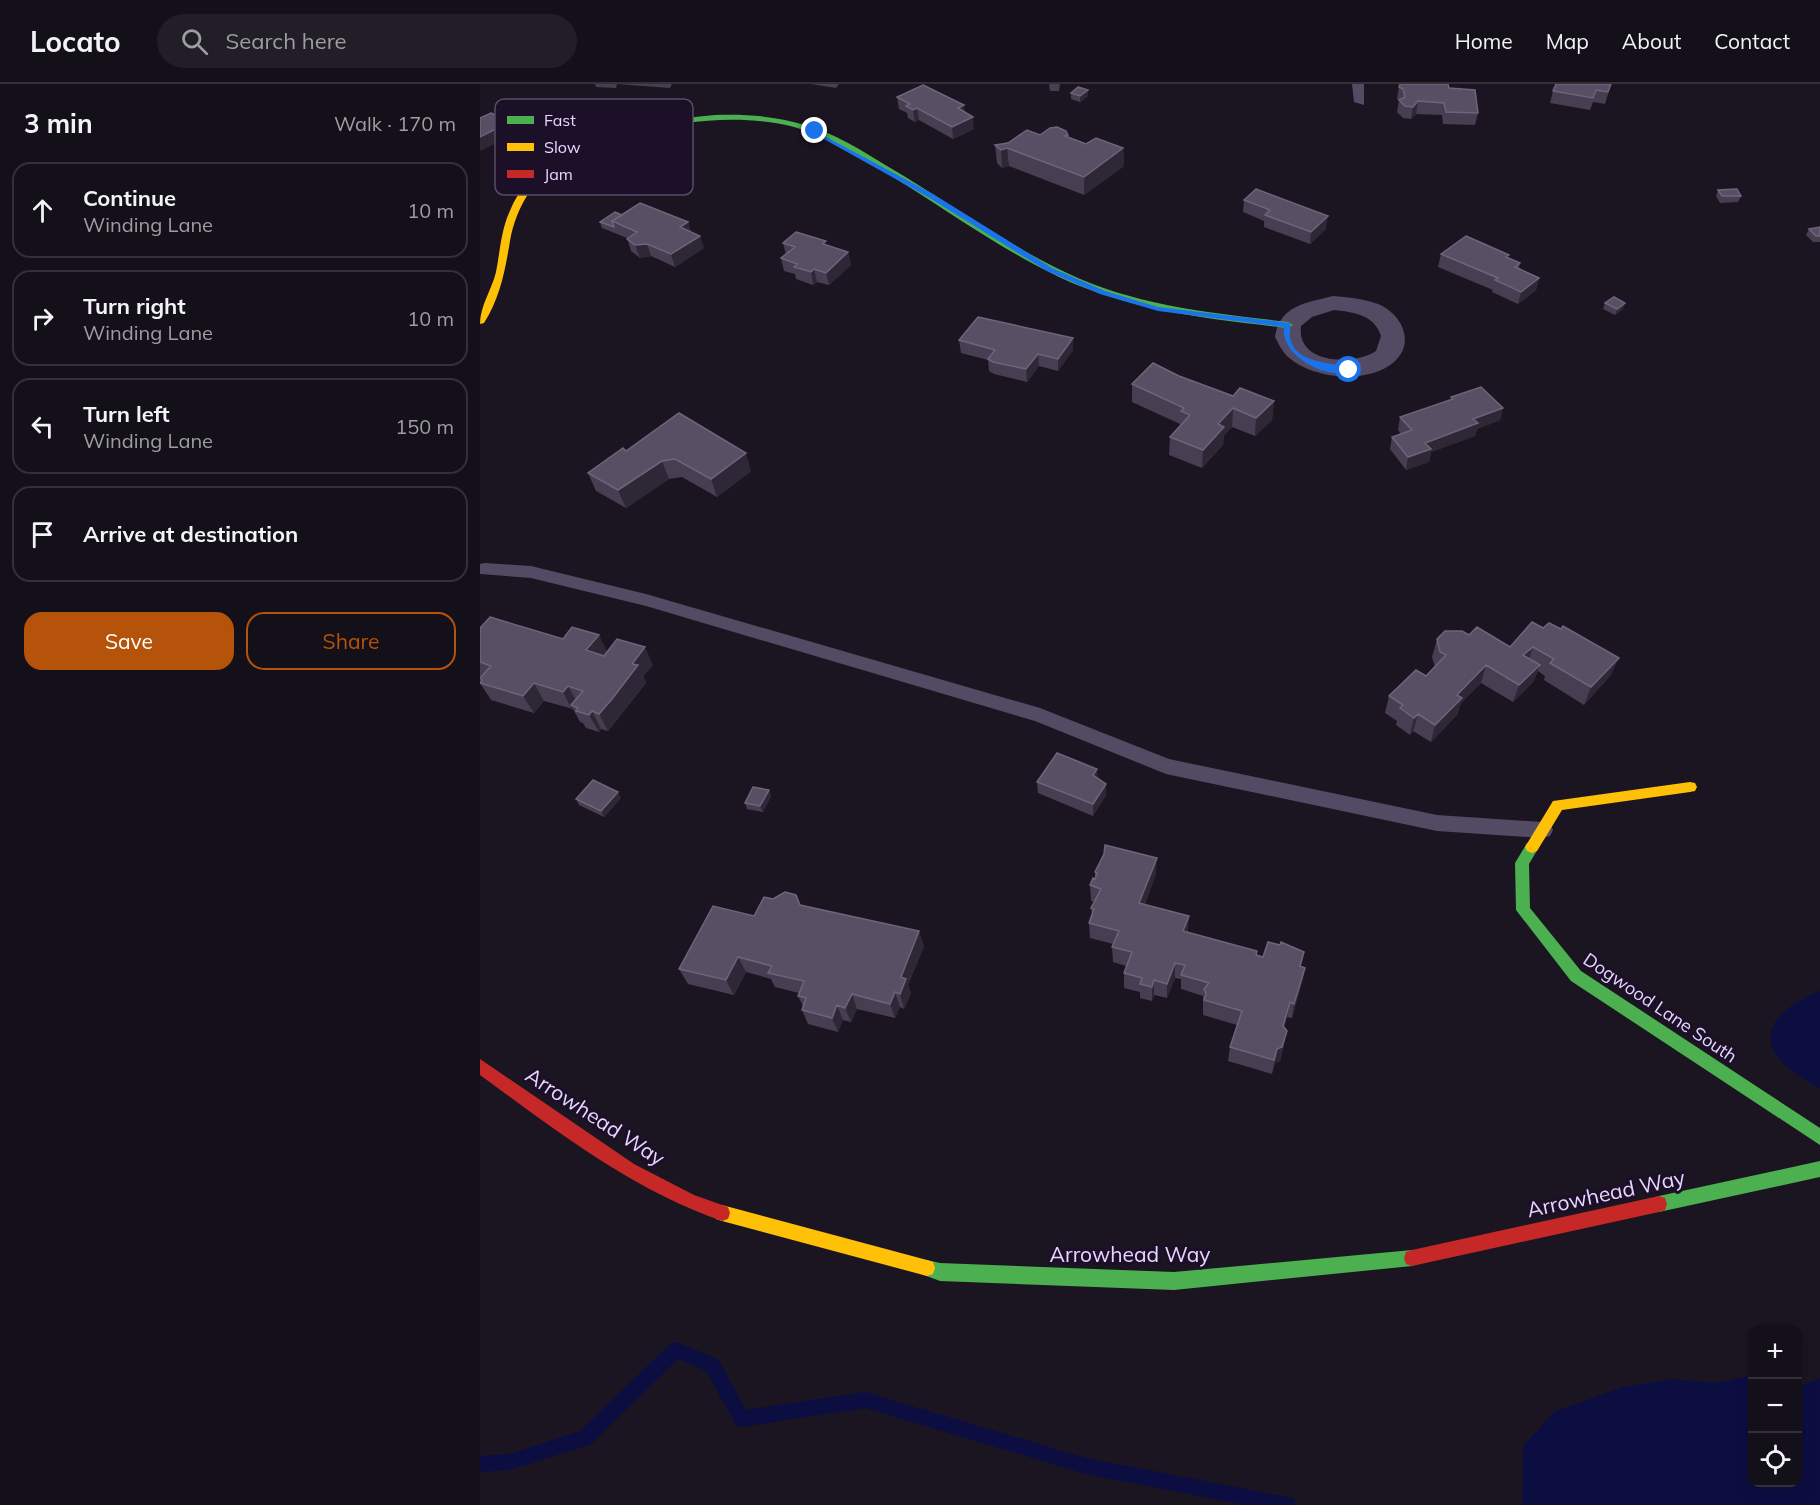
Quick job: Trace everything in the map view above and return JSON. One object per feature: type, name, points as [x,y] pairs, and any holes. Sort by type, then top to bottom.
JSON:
[{"type":"street","points":[[693,119],[756,118],[815,131],[930,196],[1050,269],[1102,292],[1158,309],[1287,325]]},
{"type":"street","points":[[480,321],[496,294],[513,215],[521,195]]},
{"type":"street","name":"Dogwood Lane South","points":[[1690,787],[1558,805],[1522,863],[1523,910],[1576,976],[1820,1137]]},
{"type":"street","name":"Arrowhead Way","points":[[480,1065],[622,1165],[701,1207],[940,1272],[1174,1281],[1397,1261],[1820,1169]]},
{"type":"lane","points":[[1358,84],[1360,102]]},
{"type":"lane","points":[[485,569],[531,572],[646,600],[1040,715],[1166,766],[1437,823],[1543,830]]},
{"type":"shaded area","points":[[1820,991],[1820,1088],[1784,1064],[1774,1051],[1770,1038],[1773,1026],[1782,1014],[1798,1002]]},
{"type":"shaded area","points":[[1748,1377],[1748,1487],[1802,1487],[1802,1386],[1820,1378],[1820,1505],[1522,1505],[1523,1446],[1554,1412],[1623,1387],[1673,1379],[1714,1383]]},
{"type":"building","points":[[1400,84],[1448,84],[1449,88],[1475,90],[1478,113],[1446,112],[1444,103],[1418,101],[1413,107],[1405,106],[1399,100],[1405,97],[1403,89],[1399,87]]},
{"type":"building","points":[[1556,84],[1611,84],[1608,92],[1596,90],[1593,98],[1553,91]]},
{"type":"building","points":[[923,85],[964,105],[958,108],[973,117],[952,127],[917,108],[913,110],[906,106],[910,104],[897,97]]},
{"type":"building","points":[[1078,87],[1088,90],[1080,96],[1071,93]]},
{"type":"building","points":[[491,113],[495,115],[495,130],[480,137],[480,118]]},
{"type":"building","points":[[1057,127],[1066,131],[1068,135],[1065,136],[1086,144],[1096,138],[1123,148],[1084,177],[1007,148],[1001,150],[995,145],[1008,143],[1027,130],[1040,135],[1050,128]]},
{"type":"building","points":[[1256,189],[1328,216],[1311,232],[1265,215],[1270,210],[1244,200]]},
{"type":"building","points":[[1737,189],[1741,196],[1722,196],[1718,190]]},
{"type":"building","points":[[640,203],[688,222],[680,227],[700,236],[671,254],[647,244],[635,245],[627,239],[637,232],[612,221]]},
{"type":"building","points":[[615,212],[622,215],[612,221],[614,227],[600,222]]},
{"type":"building","points":[[1820,227],[1820,236],[1816,236],[1809,229]]},
{"type":"building","points":[[796,232],[826,241],[823,244],[848,252],[826,273],[794,267],[797,264],[781,258],[795,247],[783,243]]},
{"type":"building","points":[[1466,236],[1509,255],[1506,257],[1520,263],[1515,267],[1539,278],[1521,292],[1495,280],[1498,278],[1441,254]]},
{"type":"building","points":[[1614,297],[1625,303],[1617,309],[1605,303]]},
{"type":"building","points":[[978,317],[1073,338],[1058,359],[1038,354],[1026,369],[993,362],[988,359],[995,350],[959,340]]},
{"type":"building","points":[[1153,363],[1179,376],[1233,396],[1240,388],[1274,401],[1256,418],[1233,408],[1218,424],[1224,427],[1203,450],[1170,437],[1190,415],[1181,411],[1184,408],[1132,384]]},
{"type":"building","points":[[1481,387],[1503,408],[1473,419],[1478,423],[1425,443],[1431,449],[1408,457],[1392,437],[1412,430],[1400,417]]},
{"type":"building","points":[[679,413],[746,453],[711,479],[675,459],[662,461],[618,490],[588,473],[623,448],[626,451]]},
{"type":"building","points":[[490,617],[563,639],[572,627],[599,635],[586,650],[604,656],[617,639],[645,647],[632,664],[638,665],[612,699],[599,714],[592,711],[589,715],[576,711],[578,708],[571,705],[583,691],[568,686],[563,692],[534,683],[523,696],[480,683],[482,680],[480,678],[491,666],[480,662],[480,628]]},
{"type":"building","points":[[1532,622],[1543,628],[1549,623],[1561,629],[1563,626],[1619,658],[1591,687],[1550,663],[1554,659],[1533,647],[1523,655],[1540,665],[1519,685],[1486,665],[1457,695],[1462,698],[1435,725],[1418,714],[1414,718],[1400,708],[1403,705],[1389,696],[1416,670],[1426,676],[1446,655],[1440,652],[1437,639],[1445,631],[1462,631],[1469,635],[1477,627],[1510,647]]},
{"type":"building","points":[[1057,753],[1097,769],[1093,775],[1106,784],[1093,804],[1037,782]]},
{"type":"building","points":[[593,780],[618,792],[601,811],[576,799]]},
{"type":"building","points":[[753,787],[769,790],[760,806],[745,803]]},
{"type":"building","points":[[1105,845],[1157,858],[1139,903],[1189,916],[1183,931],[1257,951],[1256,955],[1263,957],[1268,942],[1280,945],[1281,942],[1304,952],[1300,966],[1305,968],[1294,1004],[1290,1002],[1283,1026],[1287,1031],[1282,1047],[1277,1049],[1274,1060],[1230,1047],[1242,1011],[1204,1000],[1206,994],[1204,989],[1209,983],[1181,975],[1185,965],[1175,963],[1167,984],[1154,980],[1152,987],[1140,984],[1142,978],[1124,973],[1132,952],[1112,947],[1119,931],[1089,923],[1094,909],[1091,908],[1101,889],[1090,885],[1093,878],[1095,879],[1097,873],[1095,872],[1104,854]]},
{"type":"building","points":[[785,892],[796,895],[800,905],[919,931],[901,977],[906,979],[900,994],[895,992],[890,1004],[852,994],[845,1008],[837,1005],[832,1018],[802,1010],[806,998],[798,996],[804,981],[768,973],[772,966],[738,957],[726,980],[679,969],[713,906],[754,916],[764,897],[773,899]]},
{"type":"waterway","points":[[480,1464],[510,1462],[585,1438],[676,1350],[712,1365],[742,1419],[865,1400],[1086,1466],[1288,1505]]},
{"type":"traffic: fast","points":[[693,119],[755,118],[805,127],[876,163],[1039,263],[1090,287],[1173,310],[1288,325]]},
{"type":"traffic: fast","points":[[1532,847],[1522,863],[1523,910],[1576,976],[1820,1137]]},
{"type":"traffic: fast","points":[[1659,1204],[1820,1169]]},
{"type":"traffic: fast","points":[[927,1268],[940,1272],[1174,1281],[1412,1258]]},
{"type":"traffic: slow","points":[[480,321],[491,302],[498,282],[513,214],[522,195]]},
{"type":"traffic: slow","points":[[1532,847],[1558,805],[1690,787]]},
{"type":"traffic: slow","points":[[722,1213],[927,1268]]},
{"type":"traffic: jam","points":[[480,1066],[628,1169],[660,1188],[722,1213]]},
{"type":"traffic: jam","points":[[1412,1258],[1659,1204]]},
{"type":"route","points":[[815,131],[930,196],[1050,269],[1102,292],[1158,309],[1287,325],[1286,338],[1293,350],[1307,361],[1327,368],[1349,370]]}]
